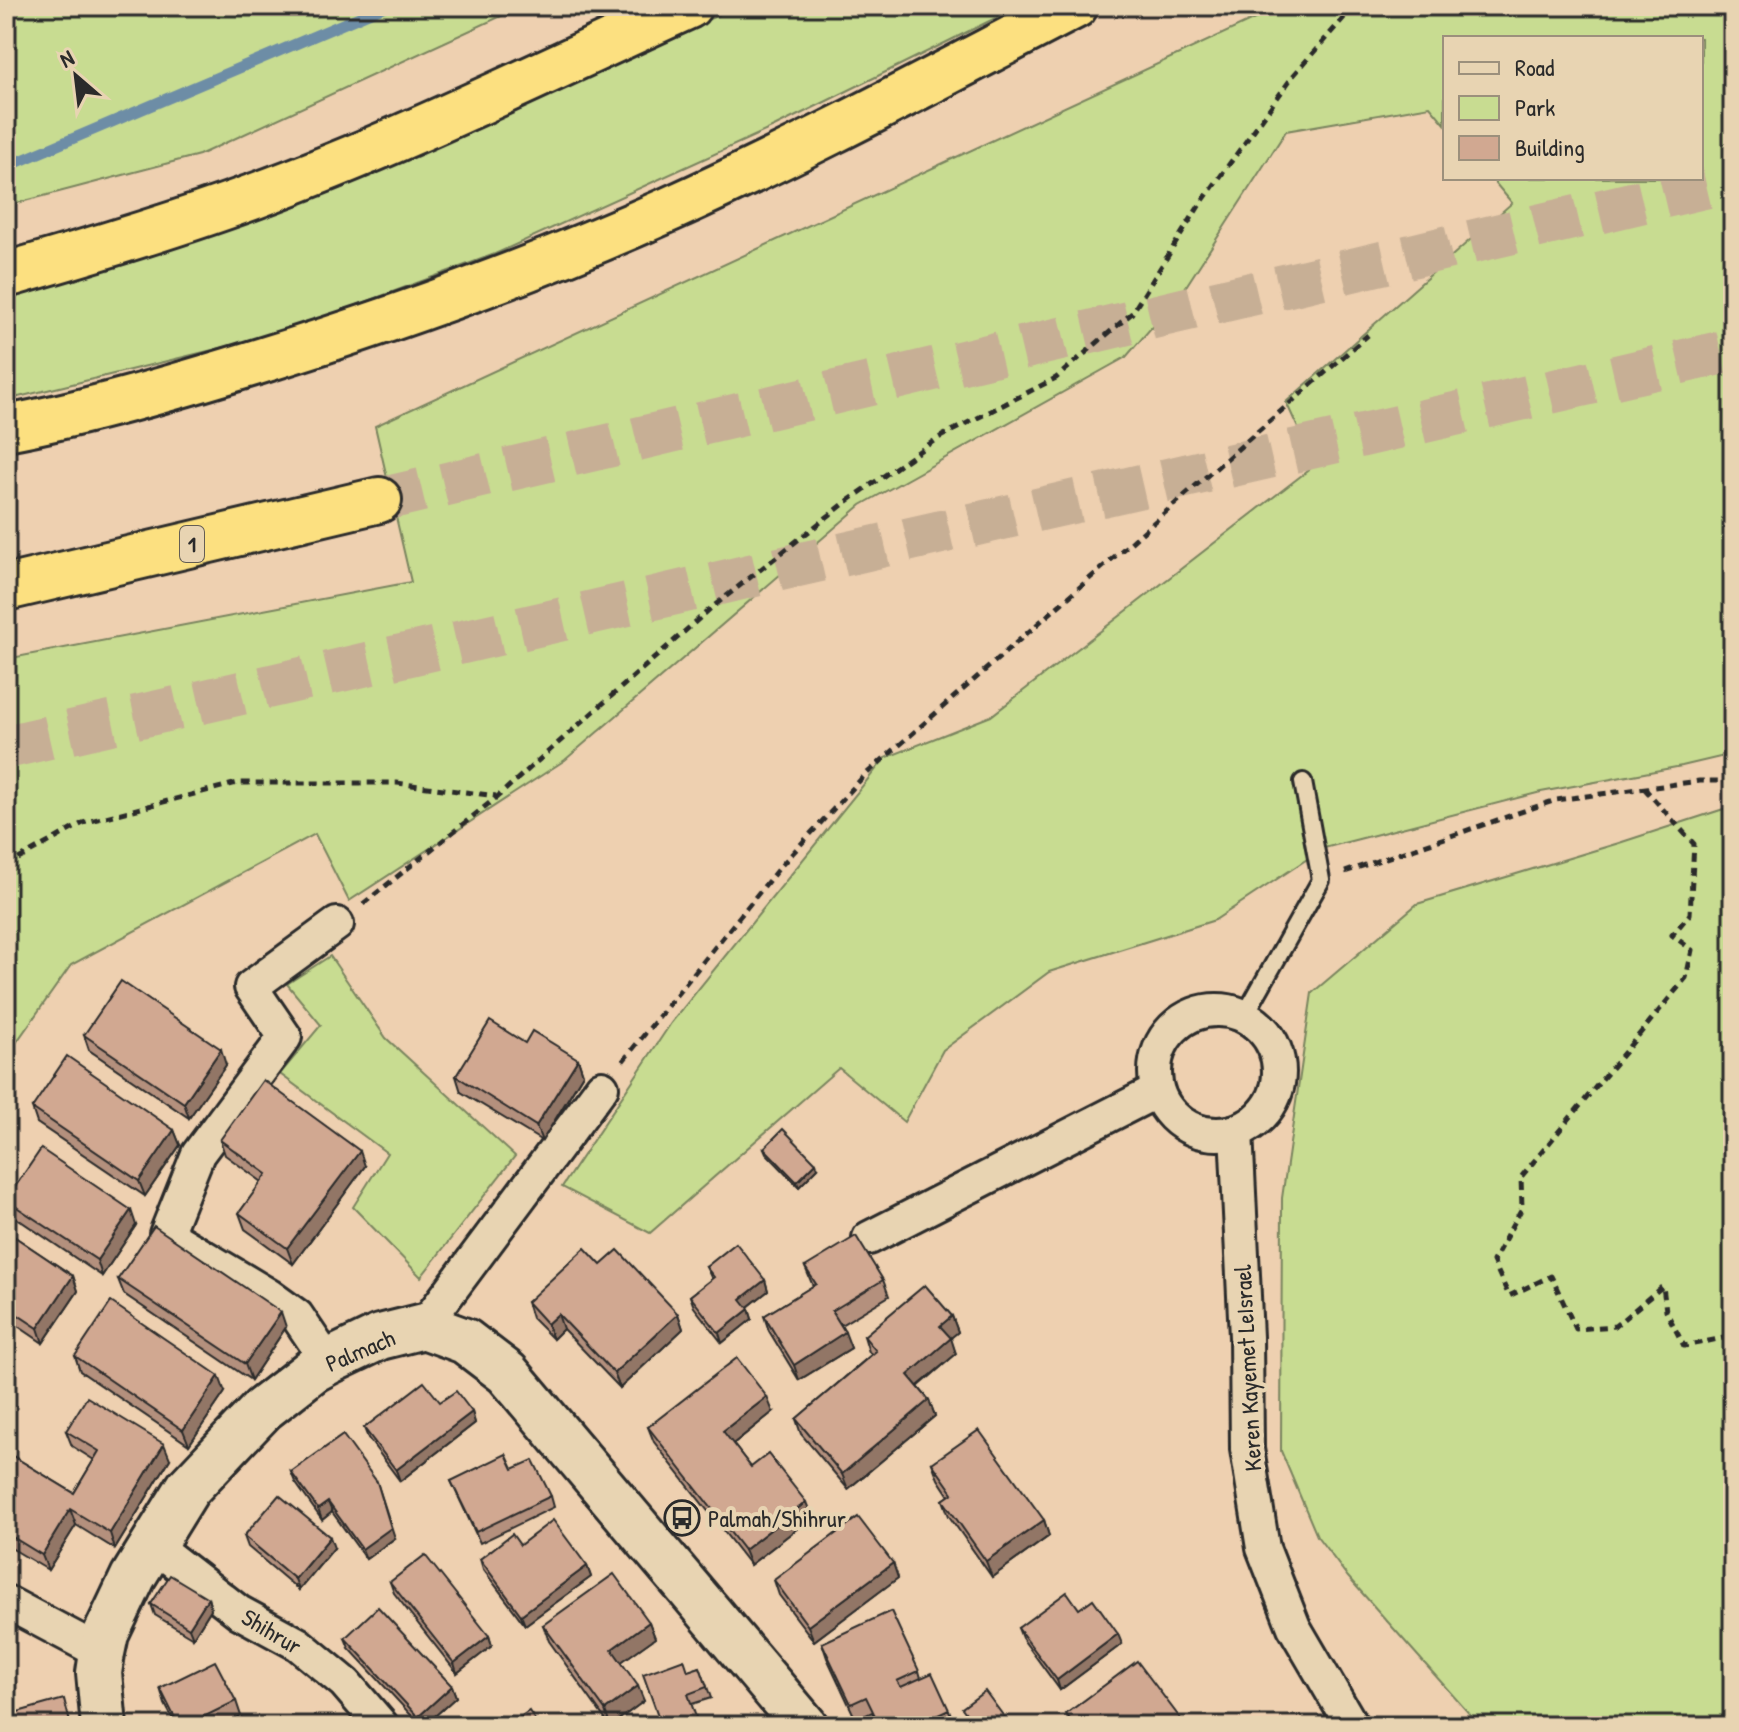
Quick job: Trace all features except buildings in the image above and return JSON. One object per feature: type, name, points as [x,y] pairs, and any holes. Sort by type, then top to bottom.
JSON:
[{"type":"highway","points":[[6,275],[110,246],[257,195],[404,135],[689,6]]},
{"type":"highway","points":[[6,431],[198,380],[373,325],[600,239],[818,138],[1075,6]]},
{"type":"highway","name":"1","points":[[6,588],[379,500]]},
{"type":"street","points":[[328,1362],[297,1316],[268,1295],[166,1234],[198,1154],[285,1037],[251,987],[337,924]]},
{"type":"street","points":[[1224,1009],[1245,1015],[1262,1027],[1274,1046],[1280,1066],[1278,1087],[1269,1107],[1254,1123],[1236,1131],[1217,1134],[1189,1127],[1166,1108],[1157,1091],[1154,1073],[1158,1053],[1167,1034],[1183,1019],[1203,1010],[1224,1009]]},
{"type":"street","points":[[424,1326],[602,1087]]},
{"type":"street","points":[[869,1238],[1157,1091]]},
{"type":"street","name":"Keren Kayemet LeIsrael","points":[[1236,1131],[1246,1337],[1247,1449],[1263,1548],[1294,1627],[1352,1726]]},
{"type":"street","name":"Palmach","points":[[104,1726],[99,1673],[106,1634],[133,1577],[188,1488],[263,1409],[313,1370],[380,1337],[424,1326],[465,1341],[507,1373],[805,1726]]},
{"type":"street","name":"Shihrur","points":[[153,1545],[239,1612],[298,1644],[345,1683],[382,1726]]},
{"type":"street","points":[[6,1602],[102,1653]]},
{"type":"lane","points":[[1245,1015],[1321,880],[1303,782]]},
{"type":"path","points":[[337,924],[497,797],[710,609],[845,503],[938,438],[1056,378],[1132,313],[1199,206],[1283,89],[1354,6]]},
{"type":"path","points":[[602,1087],[778,869],[864,776],[1368,335]]},
{"type":"path","points":[[1321,880],[1556,800],[1699,781],[1733,781]]},
{"type":"path","points":[[6,866],[83,823],[237,783],[397,783],[497,797]]},
{"type":"path","points":[[1644,788],[1694,844],[1690,914],[1672,935],[1692,950],[1686,978],[1521,1177],[1522,1208],[1493,1261],[1509,1296],[1551,1276],[1576,1329],[1615,1326],[1663,1286],[1666,1311],[1684,1346],[1733,1336]]},
{"type":"green space","points":[[6,6],[523,6],[199,155],[6,206]]},
{"type":"green space","points":[[738,6],[1020,6],[776,126],[495,254],[279,334],[6,400],[6,297],[215,230],[403,158]]},
{"type":"green space","points":[[1283,6],[1733,6],[1733,754],[1541,792],[1324,848],[1215,920],[1049,972],[943,1050],[904,1122],[839,1068],[650,1233],[562,1187],[671,1023],[885,758],[991,716],[1315,465],[1286,402],[1512,203],[1493,180],[1703,180],[1703,36],[1443,36],[1443,122],[1430,106],[1286,131],[1183,291],[1126,357],[861,505],[565,760],[349,901],[315,834],[71,965],[6,1057],[6,659],[411,582],[375,426]]},
{"type":"green space","points":[[1733,806],[1733,1726],[1480,1726],[1348,1577],[1317,1536],[1281,1451],[1282,1198],[1312,993],[1417,904]]},
{"type":"green space","points":[[330,956],[386,1038],[515,1156],[421,1277],[353,1207],[387,1153],[280,1074],[321,1025],[287,984]]},
{"type":"waterway","points":[[6,167],[385,6]]},
{"type":"tunnel","points":[[379,500],[1733,180]]},
{"type":"tunnel","points":[[6,747],[1733,350]]},
{"type":"place","name":"Palmah/Shihrur","points":[[682,1518]]}]
